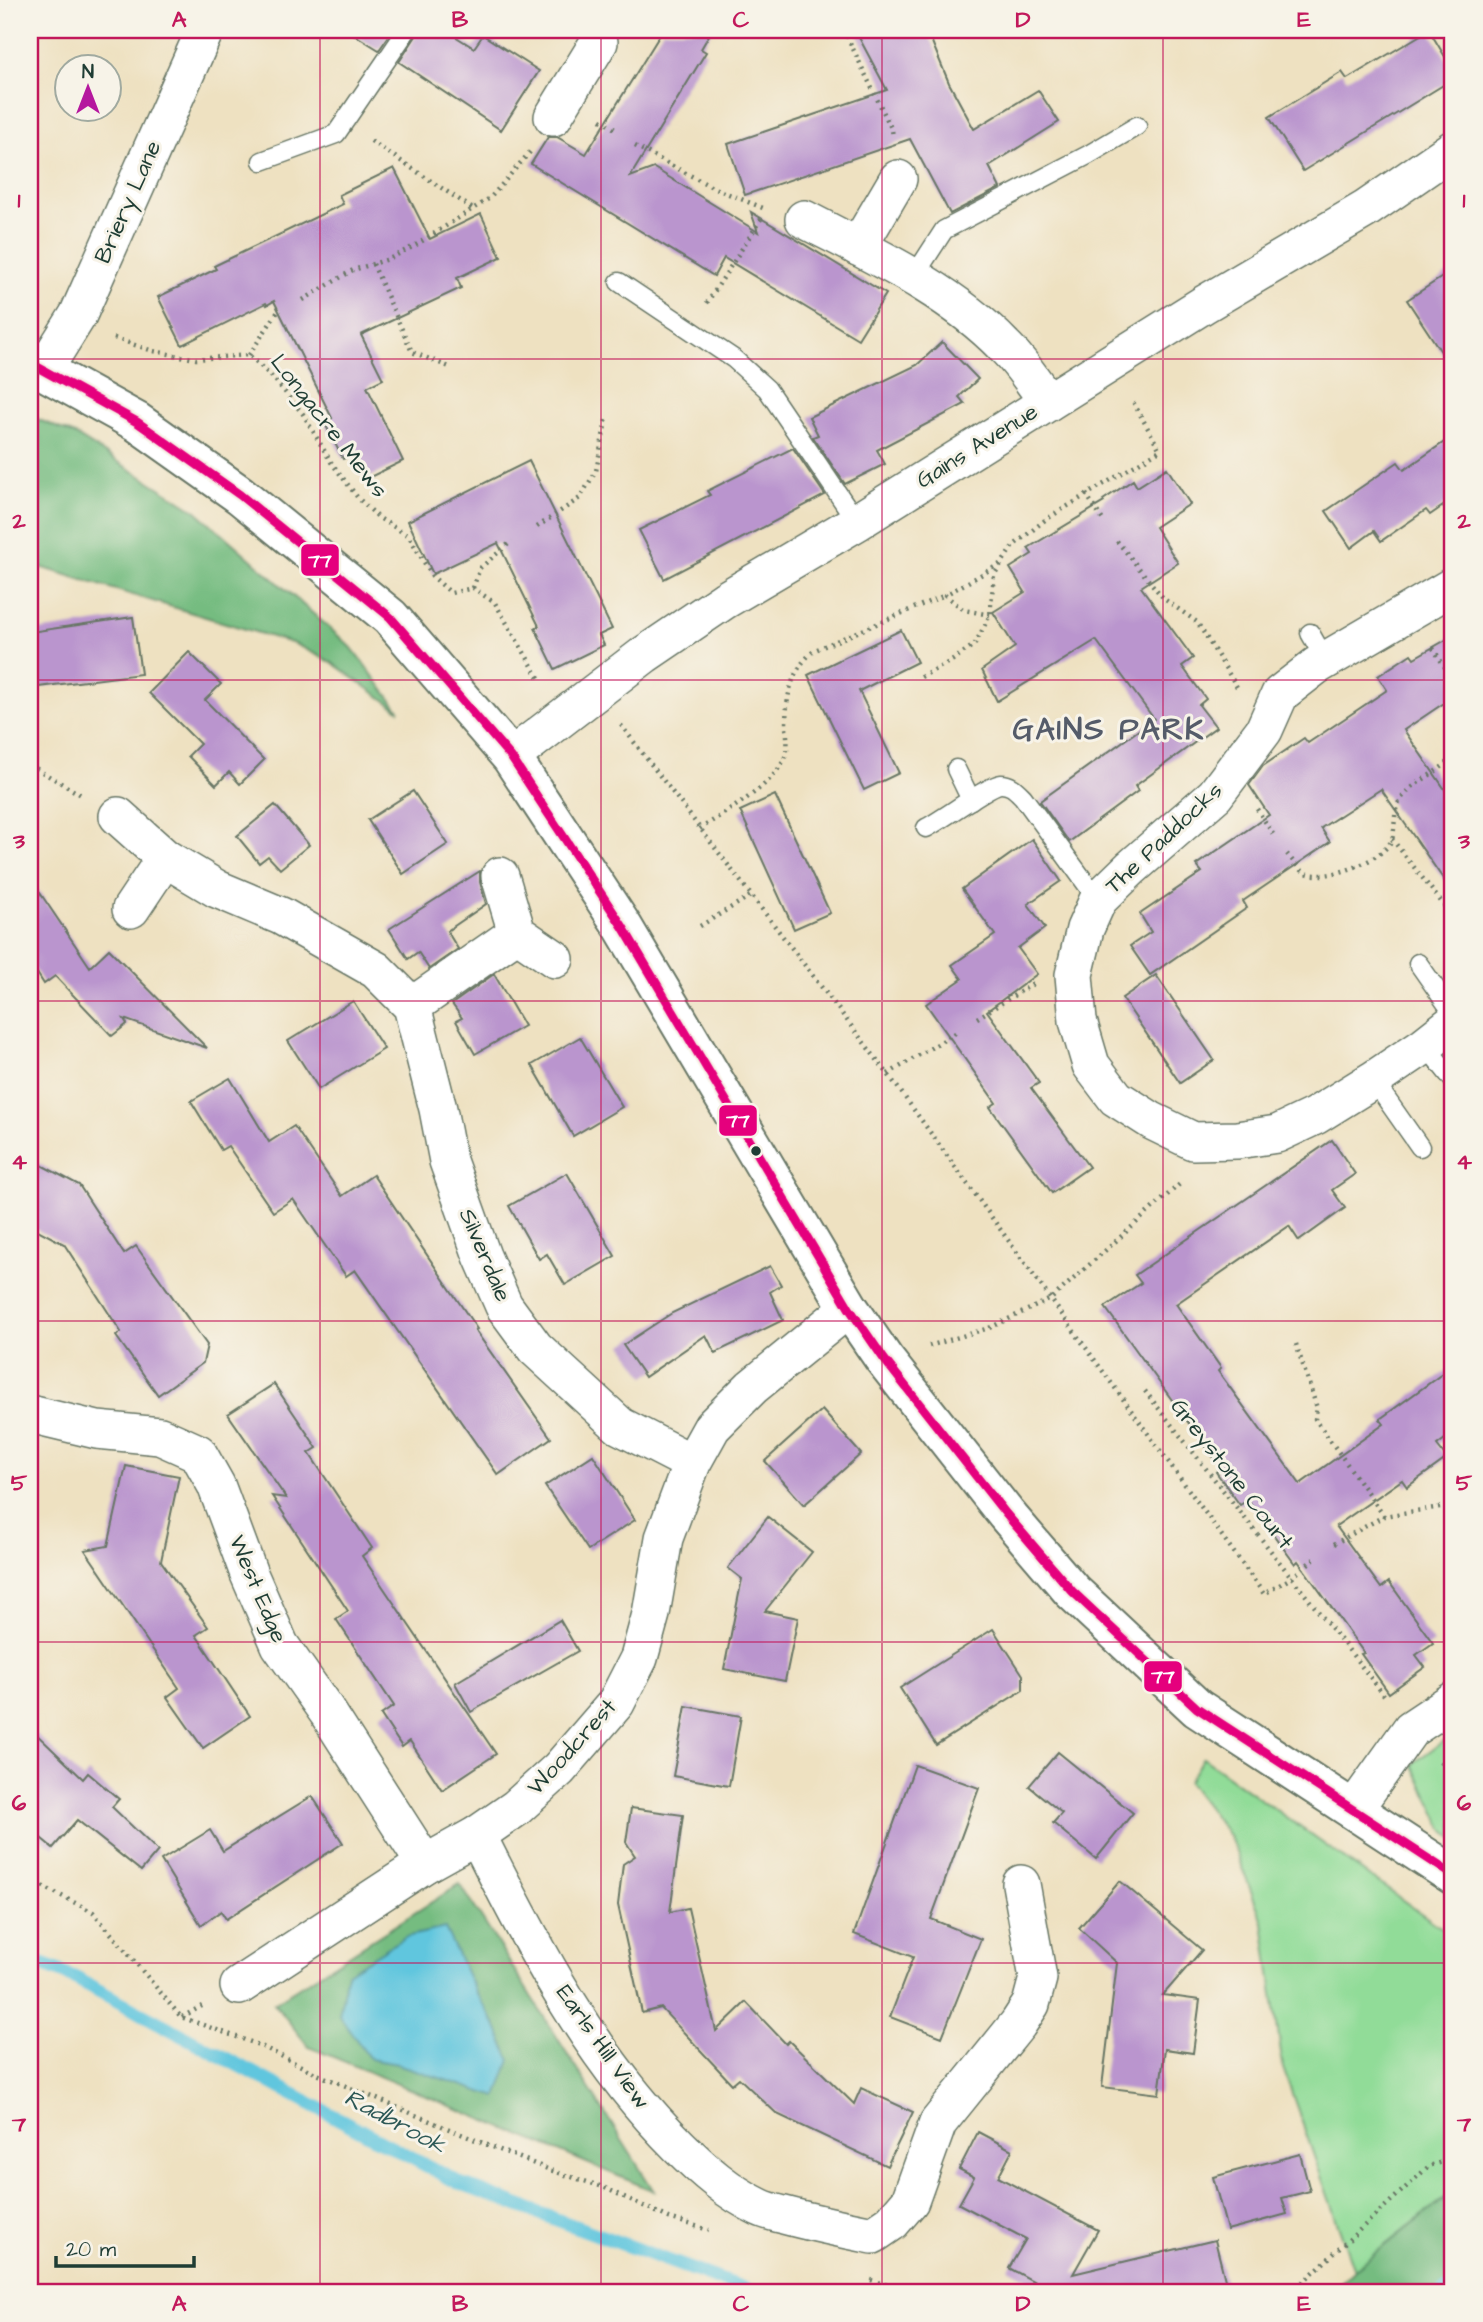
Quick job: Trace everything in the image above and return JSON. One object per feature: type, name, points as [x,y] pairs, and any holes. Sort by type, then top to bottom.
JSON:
[{"type":"street","name":"Briery Lane","points":[[37,367],[78,315],[205,30]]},
{"type":"street","points":[[553,117],[594,34]]},
{"type":"street","name":"Gains Avenue","points":[[511,757],[644,655],[725,600],[857,522],[1111,362],[1366,209],[1453,149]]},
{"type":"street","points":[[858,247],[898,179]]},
{"type":"street","points":[[804,219],[914,278],[959,306],[1006,347],[1048,402]]},
{"type":"street","points":[[37,367],[137,422],[240,495],[390,617],[511,757],[624,927],[849,1308],[884,1359],[1006,1514],[1072,1591],[1197,1707],[1453,1875]]},
{"type":"street","name":"The Paddocks","points":[[1439,1034],[1315,1116],[1277,1134],[1237,1140],[1193,1141],[1152,1121],[1116,1098],[1091,1065],[1078,1021],[1074,975],[1085,929],[1098,900],[1215,795],[1264,730],[1280,694],[1318,647],[1453,586]]},
{"type":"street","points":[[118,816],[166,858],[217,889],[281,916],[376,970],[412,1006],[517,933]]},
{"type":"street","points":[[131,909],[166,858]]},
{"type":"street","points":[[500,876],[517,933],[555,959]]},
{"type":"street","name":"Silverdale","points":[[412,1006],[438,1109],[447,1161],[504,1307],[535,1348],[620,1426],[692,1463]]},
{"type":"street","name":"Woodcrest","points":[[239,1986],[425,1864],[477,1835],[516,1808],[559,1769],[615,1703],[639,1658],[651,1614],[664,1538],[692,1463],[712,1427],[752,1387],[849,1308]]},
{"type":"street","name":"West Edge","points":[[30,1414],[97,1430],[160,1436],[198,1453],[216,1485],[248,1574],[280,1645],[328,1713],[425,1864]]},
{"type":"street","points":[[1354,1809],[1411,1729],[1453,1700]]},
{"type":"street","name":"Earls Hill View","points":[[477,1835],[522,1925],[570,2004],[605,2059],[654,2122],[709,2176],[760,2208],[813,2223],[873,2235],[892,2222],[910,2201],[938,2123],[1031,2004],[1038,1978],[1021,1884]]},
{"type":"lane","points":[[262,161],[336,134],[407,30]]},
{"type":"lane","points":[[914,278],[944,230],[1088,155],[1137,126]]},
{"type":"lane","points":[[619,282],[734,359],[767,388],[857,522]]},
{"type":"lane","points":[[956,769],[971,800]]},
{"type":"lane","points":[[926,828],[986,789],[999,783],[1012,786],[1023,797],[1098,900]]},
{"type":"lane","points":[[1418,963],[1453,1013]]},
{"type":"lane","points":[[1439,1034],[1453,1080]]},
{"type":"lane","points":[[1373,1080],[1420,1147]]},
{"type":"path","points":[[844,30],[892,131],[898,179]]},
{"type":"path","points":[[303,300],[353,270],[389,259],[416,245],[490,198],[524,161],[553,117]]},
{"type":"path","points":[[344,123],[473,209]]},
{"type":"path","points":[[635,146],[714,188],[767,209],[707,303]]},
{"type":"path","points":[[373,263],[412,352],[452,368]]},
{"type":"path","name":"Longacre Mews","points":[[249,355],[279,310]]},
{"type":"path","name":"Longacre Mews","points":[[78,315],[120,341],[153,351],[195,359],[249,355],[274,379],[303,414],[331,462],[358,498],[379,518],[409,536],[432,576],[451,593],[473,588]]},
{"type":"path","points":[[920,677],[953,660],[975,644],[990,615],[994,575],[1013,546],[1045,520],[1160,450],[1111,362]]},
{"type":"path","points":[[537,527],[580,498],[596,471],[607,416]]},
{"type":"path","points":[[1086,494],[1104,522]]},
{"type":"path","points":[[512,541],[480,568],[473,588],[495,603],[547,691],[571,712],[610,712],[888,1074],[1051,1299]]},
{"type":"path","points":[[1117,541],[1164,600],[1197,622],[1264,730]]},
{"type":"path","points":[[700,829],[761,788],[777,769],[787,751],[787,698],[795,671],[805,658],[815,650],[945,595],[1002,563]]},
{"type":"path","points":[[945,595],[964,610],[990,615]]},
{"type":"path","points":[[1287,855],[1306,873],[1331,876],[1376,855],[1387,848],[1392,839],[1398,803],[1409,790],[1446,765],[1453,757]]},
{"type":"path","points":[[30,765],[118,816]]},
{"type":"path","points":[[1392,839],[1453,917]]},
{"type":"path","points":[[700,926],[752,895]]},
{"type":"path","points":[[977,1018],[1079,956]]},
{"type":"path","points":[[888,1074],[957,1032]]},
{"type":"path","points":[[884,1359],[989,1328],[1051,1299],[1194,1171],[1193,1141]]},
{"type":"path","name":"Greystone Court","points":[[1051,1299],[1264,1594],[1291,1578],[1314,1559]]},
{"type":"path","points":[[1296,1344],[1317,1408],[1315,1419],[1384,1516]]},
{"type":"path","name":"Greystone Court","points":[[1145,1391],[1411,1729]]},
{"type":"path","points":[[1334,1544],[1384,1516],[1453,1505]]},
{"type":"path","points":[[30,1880],[93,1912],[181,2017],[259,2045],[317,2074],[550,2170],[603,2187],[669,2218],[722,2234]]},
{"type":"path","points":[[1292,2292],[1429,2166],[1453,2159]]},
{"type":"path","points":[[863,2277],[910,2292]]},
{"type":"green space","points":[[30,416],[75,435],[195,510],[351,647],[400,711],[331,662],[295,644],[30,564]]},
{"type":"green space","points":[[1453,1734],[1453,1838],[1445,1831],[1412,1764]]},
{"type":"green space","points":[[1203,1758],[1453,1936],[1453,2198],[1446,2197],[1354,2270],[1283,2068],[1263,1922],[1230,1837],[1188,1782]]},
{"type":"green space","points":[[460,1884],[654,2191],[309,2047],[274,2003]]},
{"type":"green space","points":[[1447,2197],[1453,2198],[1453,2292],[1331,2292],[1354,2270]]},
{"type":"water","points":[[445,1928],[474,1989],[497,2027],[510,2060],[497,2097],[397,2064],[370,2059],[339,2015],[347,1973],[405,1937]]},
{"type":"building","points":[[347,30],[393,30],[379,50]]},
{"type":"building","points":[[418,30],[445,30],[474,48],[483,35],[539,71],[501,130],[399,62]]},
{"type":"building","points":[[663,30],[712,30],[701,49],[706,52],[630,177],[654,168],[758,232],[751,212],[886,294],[858,339],[724,258],[714,276],[531,164],[548,137],[557,137],[586,154]]},
{"type":"building","points":[[855,30],[927,30],[949,83],[974,129],[1038,90],[1059,122],[989,166],[1000,188],[950,214],[910,139],[745,195],[728,144],[887,90]]},
{"type":"building","points":[[1429,30],[1453,70],[1453,79],[1303,171],[1269,117],[1342,72],[1347,79]]},
{"type":"building","points":[[394,168],[430,239],[481,214],[501,257],[457,278],[461,288],[361,335],[383,379],[367,387],[403,461],[364,480],[351,455],[343,459],[324,422],[332,418],[274,301],[182,345],[158,297],[216,269],[214,266],[343,204],[339,195]]},
{"type":"building","points":[[1453,270],[1453,370],[1407,300]]},
{"type":"building","points":[[942,342],[978,379],[959,397],[965,404],[877,450],[885,464],[845,484],[813,437],[818,435],[809,417],[917,365]]},
{"type":"building","points":[[1453,436],[1453,499],[1430,515],[1426,510],[1381,541],[1374,531],[1351,548],[1326,511],[1398,462],[1404,470]]},
{"type":"building","points":[[793,448],[825,495],[664,579],[639,530],[710,495],[707,491]]},
{"type":"building","points":[[529,461],[612,629],[599,635],[604,645],[555,669],[535,628],[539,626],[498,543],[433,574],[408,521]]},
{"type":"building","points":[[1167,468],[1190,504],[1155,527],[1178,563],[1141,587],[1193,658],[1182,666],[1206,699],[1199,705],[1216,727],[1135,786],[1138,791],[1069,842],[1040,801],[1154,719],[1096,640],[997,701],[982,670],[1015,647],[993,612],[1025,592],[1010,568],[1032,554],[1028,548],[1104,502],[1103,500],[1133,480],[1137,487]]},
{"type":"building","points":[[133,617],[141,674],[30,688],[30,632]]},
{"type":"building","points":[[901,630],[917,662],[859,691],[899,773],[864,790],[808,675]]},
{"type":"building","points":[[1453,636],[1453,697],[1404,730],[1453,801],[1453,893],[1381,789],[1321,828],[1330,842],[1243,901],[1247,908],[1150,975],[1130,946],[1151,932],[1140,914],[1202,872],[1196,865],[1269,815],[1249,785],[1263,766],[1304,738],[1308,743],[1387,690],[1378,676],[1411,654],[1414,658]]},
{"type":"building","points":[[189,652],[221,684],[205,700],[264,760],[240,784],[229,772],[216,785],[188,756],[200,744],[149,693]]},
{"type":"building","points":[[413,791],[448,844],[403,874],[368,820]]},
{"type":"building","points":[[775,795],[830,913],[794,929],[740,811]]},
{"type":"building","points":[[275,805],[309,845],[280,869],[268,856],[259,863],[237,836]]},
{"type":"building","points":[[1032,839],[1061,881],[1028,904],[1045,928],[1018,948],[1037,974],[987,1011],[1039,1083],[1031,1088],[1089,1167],[1052,1193],[990,1107],[996,1103],[926,1004],[962,979],[952,965],[995,935],[962,889]]},
{"type":"building","points":[[480,871],[486,904],[447,931],[458,949],[429,969],[418,952],[408,959],[389,929]]},
{"type":"building","points":[[30,878],[90,967],[109,949],[207,1048],[124,1019],[127,1024],[112,1036],[55,976],[44,984],[30,962]]},
{"type":"building","points":[[494,974],[524,1026],[475,1054],[456,1021],[462,1018],[452,1004]]},
{"type":"building","points":[[1156,975],[1214,1060],[1180,1083],[1122,998]]},
{"type":"building","points":[[353,1001],[384,1049],[319,1089],[288,1041]]},
{"type":"building","points":[[580,1037],[622,1107],[573,1136],[532,1065]]},
{"type":"building","points":[[230,1078],[269,1142],[294,1126],[342,1196],[373,1175],[477,1329],[475,1330],[551,1438],[498,1475],[355,1270],[346,1276],[293,1199],[273,1212],[228,1146],[221,1150],[191,1101]]},
{"type":"building","points":[[1332,1140],[1355,1174],[1332,1190],[1345,1208],[1299,1241],[1289,1226],[1176,1304],[1221,1368],[1218,1371],[1300,1484],[1384,1424],[1380,1419],[1453,1366],[1453,1433],[1437,1445],[1447,1458],[1407,1487],[1402,1480],[1336,1526],[1381,1588],[1389,1582],[1433,1643],[1416,1655],[1425,1667],[1389,1693],[1361,1654],[1364,1653],[1298,1561],[1295,1564],[1248,1500],[1240,1505],[1216,1472],[1221,1468],[1105,1307],[1141,1283],[1135,1275]]},
{"type":"building","points":[[30,1159],[79,1185],[124,1254],[136,1246],[207,1345],[203,1363],[158,1395],[116,1336],[121,1332],[64,1244],[30,1226]]},
{"type":"building","points":[[567,1173],[615,1256],[565,1285],[547,1254],[539,1259],[509,1206]]},
{"type":"building","points":[[770,1266],[781,1285],[770,1292],[783,1320],[715,1353],[706,1335],[645,1377],[623,1345],[672,1313]]},
{"type":"building","points":[[274,1384],[317,1448],[309,1453],[372,1548],[362,1556],[496,1754],[442,1790],[410,1741],[402,1747],[381,1715],[394,1706],[336,1619],[348,1611],[272,1496],[286,1498],[228,1414]]},
{"type":"building","points":[[822,1410],[861,1454],[804,1505],[765,1461]]},
{"type":"building","points":[[593,1455],[635,1520],[588,1550],[545,1486]]},
{"type":"building","points":[[126,1466],[179,1476],[161,1561],[208,1627],[196,1635],[250,1716],[203,1748],[167,1697],[179,1688],[85,1550],[108,1546]]},
{"type":"building","points":[[768,1517],[812,1552],[765,1611],[798,1618],[785,1681],[724,1669],[742,1579],[728,1568]]},
{"type":"building","points":[[560,1620],[578,1651],[471,1712],[455,1683]]},
{"type":"building","points":[[993,1629],[1023,1675],[1023,1690],[936,1745],[900,1688]]},
{"type":"building","points":[[686,1706],[741,1716],[729,1786],[673,1776]]},
{"type":"building","points":[[30,1728],[83,1779],[88,1773],[119,1799],[112,1807],[158,1851],[141,1871],[77,1820],[53,1848],[30,1829]]},
{"type":"building","points":[[1058,1752],[1133,1813],[1096,1859],[1053,1823],[1062,1813],[1029,1786]]},
{"type":"building","points":[[915,1765],[979,1788],[931,1919],[981,1939],[942,2037],[890,2017],[913,1957],[854,1934]]},
{"type":"building","points":[[312,1796],[343,1843],[226,1919],[221,1911],[201,1925],[161,1860],[210,1830],[223,1851]]},
{"type":"building","points":[[631,1808],[683,1815],[670,1912],[688,1908],[716,2031],[746,2002],[786,2044],[789,2041],[854,2104],[861,2088],[913,2112],[887,2166],[777,2114],[739,2078],[732,2084],[661,2008],[642,2013],[618,1905],[623,1864],[635,1856],[626,1842]]},
{"type":"building","points":[[1120,1881],[1202,1950],[1163,1995],[1200,2000],[1193,2053],[1165,2049],[1159,2094],[1102,2087],[1117,1963],[1079,1928]]},
{"type":"building","points":[[978,2132],[1012,2150],[998,2177],[1098,2230],[1073,2274],[1215,2240],[1228,2292],[1053,2292],[1009,2268],[1026,2239],[959,2204],[974,2177],[959,2169]]},
{"type":"building","points":[[1300,2154],[1310,2191],[1282,2198],[1287,2214],[1227,2230],[1213,2177]]},
{"type":"waterway","name":"Radbrook","points":[[30,1959],[75,1978],[463,2185],[753,2292]]},
{"type":"waterway","name":"Radbrook","points":[[1444,2292],[1453,2289]]},
{"type":"transit line","name":"77","points":[[30,363],[137,422],[240,495],[390,617],[511,757],[623,927],[849,1308],[884,1359],[1006,1514],[1072,1591],[1197,1708],[1453,1875]]},
{"type":"district","name":"GAINS PARK","points":[[1109,730]]}]
